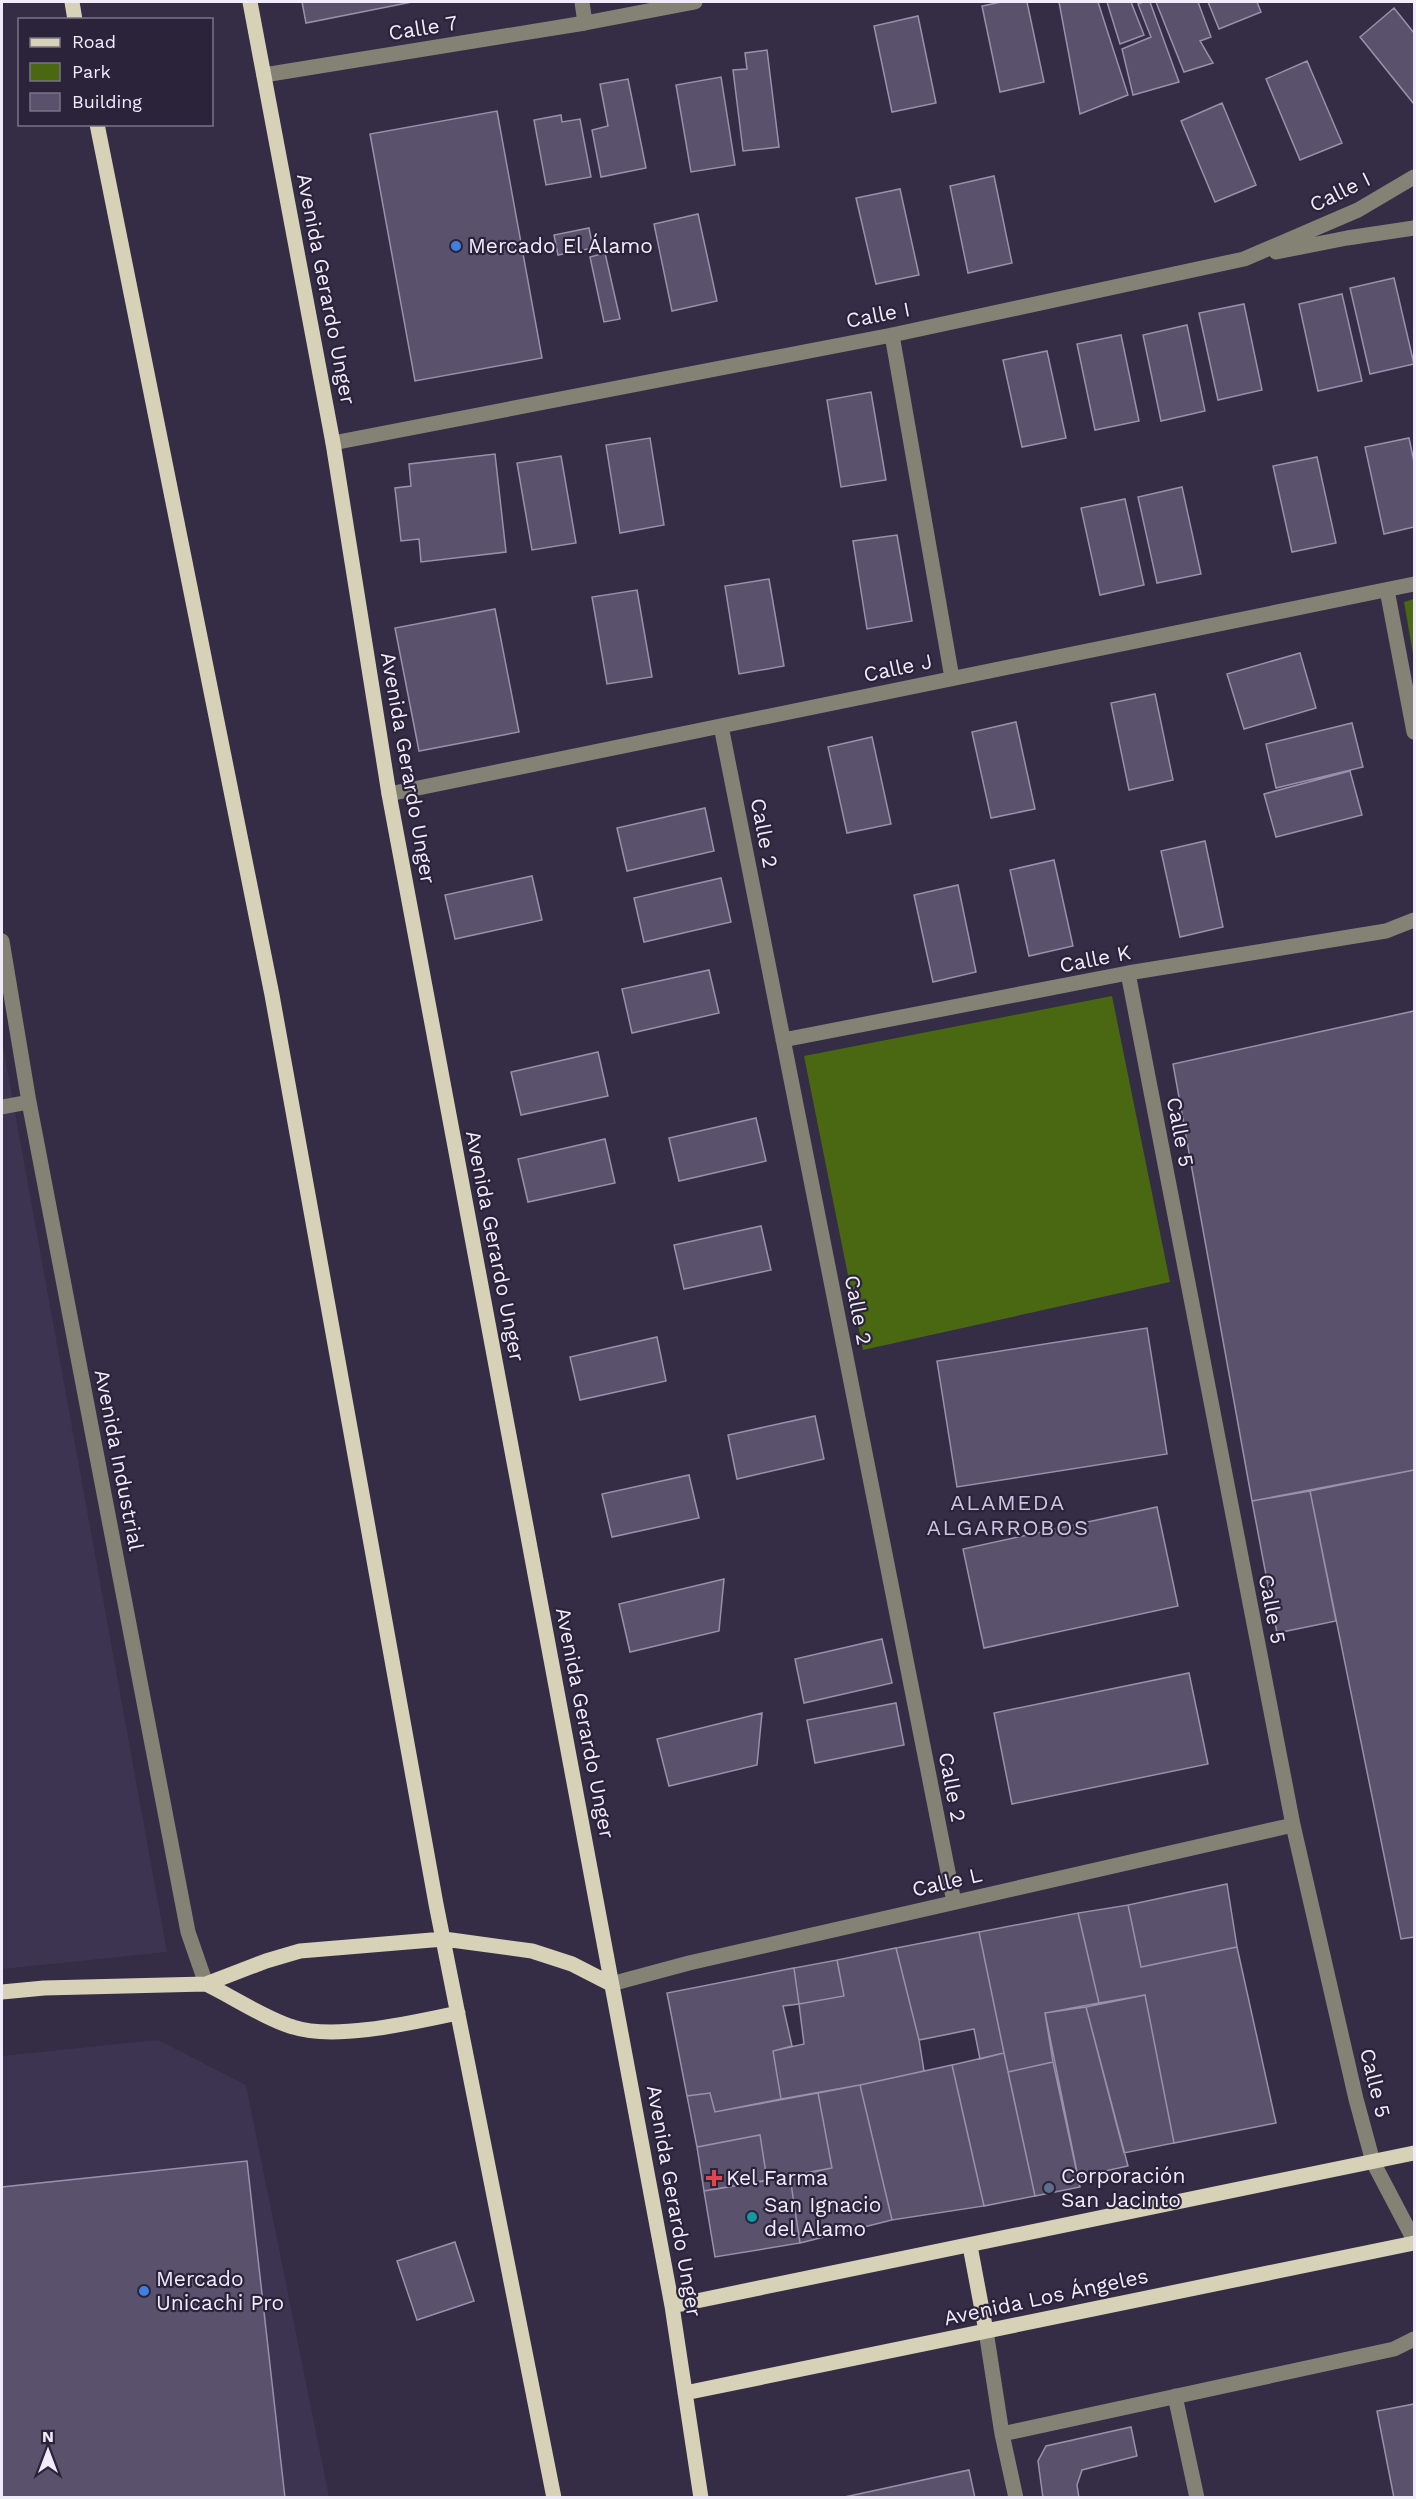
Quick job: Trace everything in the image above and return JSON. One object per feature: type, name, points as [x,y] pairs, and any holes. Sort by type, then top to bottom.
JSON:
[{"type":"main road","points":[[72,2],[75,18]]},
{"type":"main road","name":"Avenida Gerardo Unger","points":[[250,2],[333,443],[389,794],[672,2306],[701,2498]]},
{"type":"main road","points":[[97,126],[272,995],[444,1939],[554,2498]]},
{"type":"main road","points":[[2,1992],[44,1988],[206,1984],[266,1961],[300,1951],[444,1939],[532,1952],[572,1964],[611,1984]]},
{"type":"main road","points":[[206,1984],[294,2027],[322,2031],[406,2024],[458,2013]]},
{"type":"main road","points":[[672,2306],[1414,2153]]},
{"type":"main road","name":"Avenida Los Ángeles","points":[[685,2393],[1414,2241]]},
{"type":"main road","points":[[970,2246],[986,2331]]},
{"type":"street","points":[[582,2],[585,22]]},
{"type":"street","name":"Calle 7","points":[[264,75],[695,2]]},
{"type":"street","name":"Calle I","points":[[333,443],[892,334],[1244,259],[1358,210],[1414,177]]},
{"type":"street","points":[[1244,259],[1347,237],[1414,228]]},
{"type":"street","points":[[892,334],[952,678]]},
{"type":"street","name":"Calle J","points":[[389,794],[1414,584]]},
{"type":"street","points":[[1387,590],[1414,732]]},
{"type":"street","name":"Calle 2","points":[[721,726],[954,1902]]},
{"type":"street","name":"Calle K","points":[[783,1040],[1128,974],[1386,931],[1414,920]]},
{"type":"street","name":"Avenida Industrial","points":[[2,941],[29,1102],[188,1932],[206,1984]]},
{"type":"street","name":"Calle 5","points":[[1128,974],[1293,1825],[1356,2099],[1373,2162],[1414,2241]]},
{"type":"street","points":[[2,1107],[29,1102]]},
{"type":"street","name":"Calle L","points":[[611,1984],[689,1963],[1293,1825]]},
{"type":"street","points":[[986,2331],[1002,2434],[1016,2498]]},
{"type":"street","points":[[1002,2434],[1394,2349],[1414,2339]]},
{"type":"street","points":[[1175,2396],[1197,2498]]},
{"type":"shaded area","points":[[2,1041],[167,1952],[2,1969]]},
{"type":"shaded area","name":"Mercado Unicachi Pro","points":[[158,2040],[246,2085],[329,2497],[2,2497],[2,2056]]},
{"type":"green space","points":[[1414,599],[1414,660],[1404,602]]},
{"type":"green space","points":[[1112,996],[1170,1282],[863,1350],[804,1056]]},
{"type":"building","points":[[302,2],[412,2],[306,23]]},
{"type":"building","points":[[1001,2],[1027,2],[1044,82],[1000,92],[982,6]]},
{"type":"building","points":[[1059,2],[1098,2],[1128,95],[1080,114]]},
{"type":"building","points":[[1107,2],[1131,2],[1144,35],[1120,44]]},
{"type":"building","points":[[1150,2],[1179,82],[1133,95],[1122,49],[1151,37],[1138,4]]},
{"type":"building","points":[[1156,2],[1198,2],[1211,37],[1200,41],[1213,63],[1184,72]]},
{"type":"building","points":[[1208,2],[1257,2],[1261,12],[1219,29]]},
{"type":"building","points":[[1394,8],[1414,33],[1414,104],[1360,37]]},
{"type":"building","points":[[918,16],[936,103],[892,112],[874,26]]},
{"type":"building","points":[[767,50],[779,147],[743,151],[733,70],[747,69],[745,53]]},
{"type":"building","points":[[1307,61],[1342,143],[1300,160],[1266,79]]},
{"type":"building","points":[[721,77],[735,165],[691,172],[676,85]]},
{"type":"building","points":[[628,79],[646,168],[601,177],[592,130],[608,126],[600,84]]},
{"type":"building","points":[[1222,103],[1256,185],[1215,202],[1181,121]]},
{"type":"building","name":"Mercado El Álamo","points":[[497,111],[542,358],[415,381],[370,134]]},
{"type":"building","points":[[561,115],[562,122],[580,119],[591,177],[546,185],[534,120]]},
{"type":"building","points":[[994,176],[1012,263],[968,273],[950,186]]},
{"type":"building","points":[[900,189],[919,275],[876,284],[856,198]]},
{"type":"building","points":[[698,214],[717,301],[672,311],[654,224]]},
{"type":"building","points":[[589,228],[593,248],[558,255],[554,235]]},
{"type":"building","points":[[605,253],[620,319],[604,322],[590,257]]},
{"type":"building","points":[[1394,278],[1414,364],[1370,374],[1350,288]]},
{"type":"building","points":[[1342,294],[1362,381],[1318,391],[1299,304]]},
{"type":"building","points":[[1244,304],[1262,390],[1218,400],[1199,313]]},
{"type":"building","points":[[1187,325],[1205,411],[1161,421],[1143,335]]},
{"type":"building","points":[[1121,335],[1139,421],[1095,430],[1077,344]]},
{"type":"building","points":[[1047,351],[1066,438],[1022,447],[1003,360]]},
{"type":"building","points":[[871,392],[886,480],[841,487],[827,400]]},
{"type":"building","points":[[650,438],[664,525],[620,533],[606,445]]},
{"type":"building","points":[[1409,438],[1414,462],[1414,527],[1384,534],[1365,447]]},
{"type":"building","points":[[495,454],[506,552],[421,562],[419,539],[401,541],[395,488],[411,486],[409,464]]},
{"type":"building","points":[[561,456],[576,543],[532,550],[517,463]]},
{"type":"building","points":[[1317,457],[1336,543],[1292,552],[1273,466]]},
{"type":"building","points":[[1182,487],[1201,574],[1157,583],[1138,497]]},
{"type":"building","points":[[1125,499],[1144,585],[1100,595],[1081,508]]},
{"type":"building","points":[[897,535],[912,621],[867,629],[853,541]]},
{"type":"building","points":[[769,579],[784,666],[739,674],[725,586]]},
{"type":"building","points":[[637,590],[652,677],[607,684],[592,597]]},
{"type":"building","points":[[495,609],[519,732],[419,751],[395,628]]},
{"type":"building","points":[[1300,653],[1316,708],[1244,729],[1227,674]]},
{"type":"building","points":[[1155,694],[1173,780],[1129,790],[1111,703]]},
{"type":"building","points":[[1016,722],[1035,809],[991,818],[972,732]]},
{"type":"building","points":[[1352,723],[1363,767],[1276,788],[1266,744]]},
{"type":"building","points":[[872,737],[891,824],[847,833],[828,747]]},
{"type":"building","points":[[1350,771],[1362,815],[1276,837],[1264,794]]},
{"type":"building","points":[[705,808],[714,851],[627,871],[617,828]]},
{"type":"building","points":[[1205,841],[1223,927],[1180,937],[1161,851]]},
{"type":"building","points":[[1054,860],[1073,946],[1029,956],[1010,870]]},
{"type":"building","points":[[532,876],[542,920],[455,939],[445,895]]},
{"type":"building","points":[[721,878],[731,922],[644,942],[634,898]]},
{"type":"building","points":[[958,885],[976,972],[933,982],[914,895]]},
{"type":"building","points":[[709,970],[719,1013],[632,1033],[622,989]]},
{"type":"building","points":[[1414,1011],[1414,1470],[1252,1501],[1173,1064]]},
{"type":"building","points":[[598,1052],[608,1096],[521,1115],[511,1072]]},
{"type":"building","points":[[756,1118],[766,1161],[679,1181],[669,1138]]},
{"type":"building","points":[[605,1139],[615,1183],[528,1202],[518,1159]]},
{"type":"building","points":[[761,1226],[771,1270],[684,1289],[674,1245]]},
{"type":"building","points":[[1147,1328],[1167,1454],[957,1487],[937,1361]]},
{"type":"building","points":[[657,1337],[666,1381],[580,1400],[570,1357]]},
{"type":"building","points":[[815,1416],[824,1459],[737,1479],[728,1435]]},
{"type":"building","points":[[1414,1470],[1414,1937],[1401,1939],[1310,1491]]},
{"type":"building","points":[[689,1475],[699,1518],[612,1537],[602,1494]]},
{"type":"building","points":[[1310,1491],[1336,1621],[1277,1633],[1252,1501]]},
{"type":"building","points":[[1157,1507],[1178,1606],[984,1648],[963,1549]]},
{"type":"building","points":[[724,1579],[719,1631],[630,1652],[619,1604]]},
{"type":"building","points":[[882,1639],[892,1683],[804,1703],[795,1659]]},
{"type":"building","points":[[1189,1673],[1208,1764],[1012,1804],[994,1713]]},
{"type":"building","points":[[896,1703],[904,1745],[815,1763],[807,1720]]},
{"type":"building","points":[[762,1713],[757,1765],[669,1786],[657,1739]]},
{"type":"building","points":[[1227,1884],[1237,1947],[1141,1967],[1128,1905]]},
{"type":"building","points":[[1128,1905],[1141,1967],[1237,1947],[1276,2123],[1174,2143],[1145,1995],[1099,2003],[1078,1913]]},
{"type":"building","points":[[1078,1913],[1099,2003],[1045,2013],[1053,2062],[1008,2072],[979,1932]]},
{"type":"building","points":[[979,1932],[1004,2053],[980,2059],[974,2029],[919,2040],[896,1948]]},
{"type":"building","points":[[896,1948],[919,2040],[924,2071],[781,2099],[773,2051],[804,2044],[799,2004],[844,1996],[837,1960]]},
{"type":"building","points":[[837,1960],[844,1996],[799,2004],[794,1968]]},
{"type":"building","points":[[794,1968],[799,2004],[783,2006],[792,2046],[773,2051],[781,2099],[715,2112],[710,2093],[687,2096],[667,1993]]},
{"type":"building","points":[[1145,1995],[1174,2143],[1124,2153],[1086,2007]]},
{"type":"building","points":[[1086,2007],[1128,2166],[1078,2177],[1045,2013]]},
{"type":"building","points":[[1004,2053],[1035,2196],[984,2206],[952,2065]]},
{"type":"building","points":[[1053,2062],[1080,2187],[1035,2196],[1008,2072]]},
{"type":"building","points":[[952,2065],[984,2206],[892,2220],[860,2085]]},
{"type":"building","points":[[860,2085],[892,2220],[800,2243],[790,2177],[832,2168],[818,2093]]},
{"type":"building","points":[[710,2093],[715,2112],[818,2093],[832,2168],[767,2180],[760,2135],[697,2147],[687,2096]]},
{"type":"building","points":[[760,2135],[767,2180],[704,2191],[697,2147]]},
{"type":"building","name":"Mercado Unicachi Pro","points":[[247,2161],[285,2498],[2,2498],[2,2187]]},
{"type":"building","name":"San Ignacio del Alamo","points":[[790,2177],[800,2243],[715,2257],[704,2191]]},
{"type":"building","points":[[455,2242],[474,2301],[417,2320],[397,2261]]},
{"type":"building","points":[[1414,2404],[1414,2498],[1394,2498],[1377,2411]]},
{"type":"building","points":[[1131,2427],[1137,2456],[1082,2470],[1077,2485],[1079,2498],[1043,2498],[1038,2461],[1046,2446]]},
{"type":"building","points":[[969,2470],[975,2498],[840,2498]]},
{"type":"place","name":"Mercado El Álamo","points":[[456,246]]},
{"type":"place","name":"Kel Farma","points":[[714,2178]]},
{"type":"place","name":"Corporación San Jacinto","points":[[1049,2188]]},
{"type":"place","name":"San Ignacio del Alamo","points":[[752,2217]]},
{"type":"place","name":"Mercado Unicachi Pro","points":[[144,2291]]},
{"type":"district","name":"ALAMEDA ALGARROBOS","points":[[1008,1514]]}]
